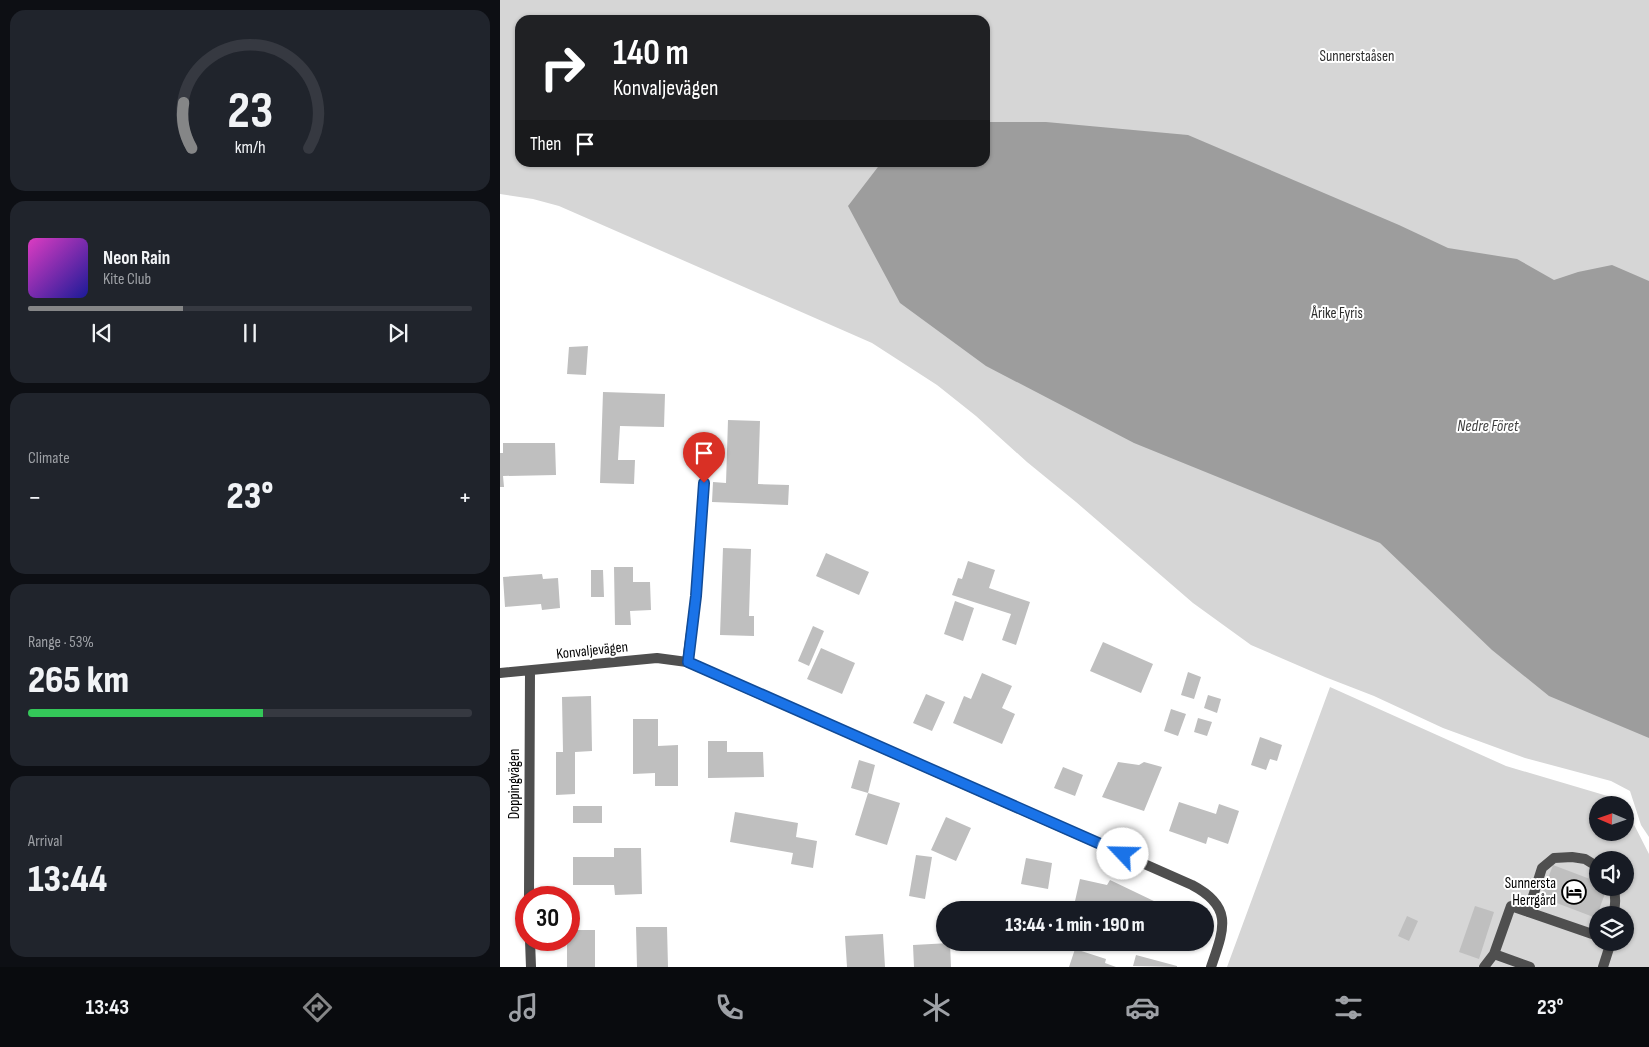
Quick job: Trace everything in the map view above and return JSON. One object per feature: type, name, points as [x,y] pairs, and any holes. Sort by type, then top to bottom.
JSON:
[{"type":"street","points":[[688,662],[696,596],[704,483]]},
{"type":"street","name":"Konvaljevägen","points":[[500,673],[657,658],[688,662],[1207,892],[1217,904],[1222,918],[1222,936],[1211,967]]},
{"type":"street","name":"Doppingvägen","points":[[529,886],[530,671]]},
{"type":"street","points":[[1528,912],[1542,868],[1554,858],[1572,857],[1589,861]]},
{"type":"street","points":[[1484,967],[1494,954],[1511,906],[1589,933]]},
{"type":"street","points":[[530,951],[531,967]]},
{"type":"street","points":[[1602,967],[1608,951]]},
{"type":"street","points":[[1494,954],[1530,967]]},
{"type":"green space","name":"Årike Fyris","points":[[500,0],[1649,0],[1649,837],[1641,825],[1634,803],[1634,796],[1632,796],[1630,791],[1611,781],[1525,758],[1443,728],[1374,696],[1251,645],[1193,603],[1027,462],[976,416],[937,385],[872,343],[559,206],[533,199],[500,194]]},
{"type":"green space","points":[[1330,687],[1506,766],[1607,796],[1589,796],[1589,841],[1634,841],[1634,825],[1649,854],[1649,967],[1227,967]]},
{"type":"water","name":"Nedre Föret","points":[[990,122],[1046,122],[1188,135],[1399,225],[1448,248],[1517,259],[1554,280],[1578,272],[1612,265],[1649,281],[1649,738],[1549,696],[1492,650],[1380,543],[1134,443],[986,366],[900,303],[848,206],[878,167],[990,167]]},
{"type":"building","points":[[588,346],[586,375],[567,374],[569,347]]},
{"type":"building","points":[[603,392],[665,394],[664,427],[620,426],[618,460],[635,460],[634,484],[600,483]]},
{"type":"building","points":[[728,420],[760,421],[758,484],[789,485],[788,505],[712,502],[713,482],[726,483]]},
{"type":"building","points":[[503,443],[555,443],[556,475],[503,476],[504,487],[500,487],[500,453],[503,453]]},
{"type":"building","points":[[723,548],[751,549],[749,616],[754,616],[754,636],[720,635]]},
{"type":"building","points":[[826,553],[869,572],[859,595],[816,576]]},
{"type":"building","points":[[968,561],[995,570],[989,588],[1030,602],[1016,645],[1002,640],[1011,614],[952,595],[958,578],[962,579]]},
{"type":"building","points":[[614,567],[633,567],[633,582],[650,582],[651,610],[630,611],[631,625],[615,625]]},
{"type":"building","points":[[591,570],[603,570],[604,597],[591,597]]},
{"type":"building","points":[[542,574],[543,579],[558,578],[560,608],[542,610],[541,604],[505,607],[503,577]]},
{"type":"building","points":[[955,601],[974,608],[963,641],[944,634]]},
{"type":"building","points":[[813,626],[824,631],[809,666],[798,661]]},
{"type":"building","points":[[1103,642],[1153,664],[1141,693],[1090,671]]},
{"type":"building","points":[[821,648],[855,663],[842,694],[807,679]]},
{"type":"building","points":[[1188,672],[1201,677],[1194,699],[1181,695]]},
{"type":"building","points":[[982,673],[1012,686],[1002,708],[1015,714],[1002,744],[953,723],[964,696],[971,699]]},
{"type":"building","points":[[926,694],[945,702],[932,731],[913,723]]},
{"type":"building","points":[[1208,695],[1221,699],[1217,713],[1204,708]]},
{"type":"building","points":[[591,696],[592,751],[575,752],[575,794],[556,795],[556,752],[563,752],[562,697]]},
{"type":"building","points":[[1171,709],[1186,714],[1178,736],[1164,731]]},
{"type":"building","points":[[1198,718],[1212,722],[1207,736],[1194,732]]},
{"type":"building","points":[[633,719],[658,719],[658,746],[678,745],[678,786],[655,786],[655,773],[633,774]]},
{"type":"building","points":[[1260,737],[1282,745],[1277,761],[1270,759],[1266,770],[1251,765]]},
{"type":"building","points":[[708,741],[727,741],[727,752],[763,752],[764,777],[708,778]]},
{"type":"building","points":[[859,760],[875,765],[868,793],[851,788]]},
{"type":"building","points":[[1118,762],[1139,765],[1144,762],[1162,767],[1144,811],[1102,797]]},
{"type":"building","points":[[1063,767],[1083,775],[1075,796],[1054,788]]},
{"type":"building","points":[[868,793],[900,803],[887,845],[855,835]]},
{"type":"building","points":[[1179,802],[1216,814],[1219,804],[1239,811],[1228,844],[1208,837],[1206,844],[1169,831]]},
{"type":"building","points":[[573,806],[602,806],[602,823],[573,823]]},
{"type":"building","points":[[735,812],[798,823],[796,837],[817,841],[813,868],[791,864],[793,853],[730,842]]},
{"type":"building","points":[[946,817],[971,828],[956,861],[931,850]]},
{"type":"building","points":[[614,848],[641,848],[642,894],[615,895],[614,885],[573,885],[573,857],[614,857]]},
{"type":"building","points":[[916,855],[932,857],[925,899],[909,896]]},
{"type":"building","points":[[1026,858],[1052,863],[1048,889],[1021,884]]},
{"type":"building","name":"Sunnersta Herrgård","points":[[1553,865],[1589,879],[1589,896],[1604,896],[1600,906],[1589,906],[1589,915],[1541,897]]},
{"type":"building","points":[[1080,879],[1107,885],[1110,880],[1154,901],[1075,901]]},
{"type":"building","points":[[1475,906],[1494,912],[1479,959],[1459,952]]},
{"type":"building","points":[[1407,916],[1418,921],[1409,941],[1398,936]]},
{"type":"building","points":[[636,927],[667,927],[668,967],[637,967]]},
{"type":"building","points":[[580,930],[595,930],[595,967],[567,967],[567,951],[580,951]]},
{"type":"building","points":[[883,934],[885,967],[847,967],[845,936]]},
{"type":"building","points":[[936,944],[936,951],[950,951],[951,967],[914,967],[913,945]]},
{"type":"building","points":[[1074,951],[1081,951],[1106,959],[1105,963],[1116,967],[1069,967]]},
{"type":"building","points":[[1136,955],[1177,966],[1177,967],[1133,966]]},
{"type":"place","name":"Sunnersta Herrgård","points":[[1574,892]]},
{"type":"route","points":[[704,483],[696,596],[688,662],[1123,854]]},
{"type":"park label","name":"Sunnerstaåsen","points":[[1357,56]]}]
